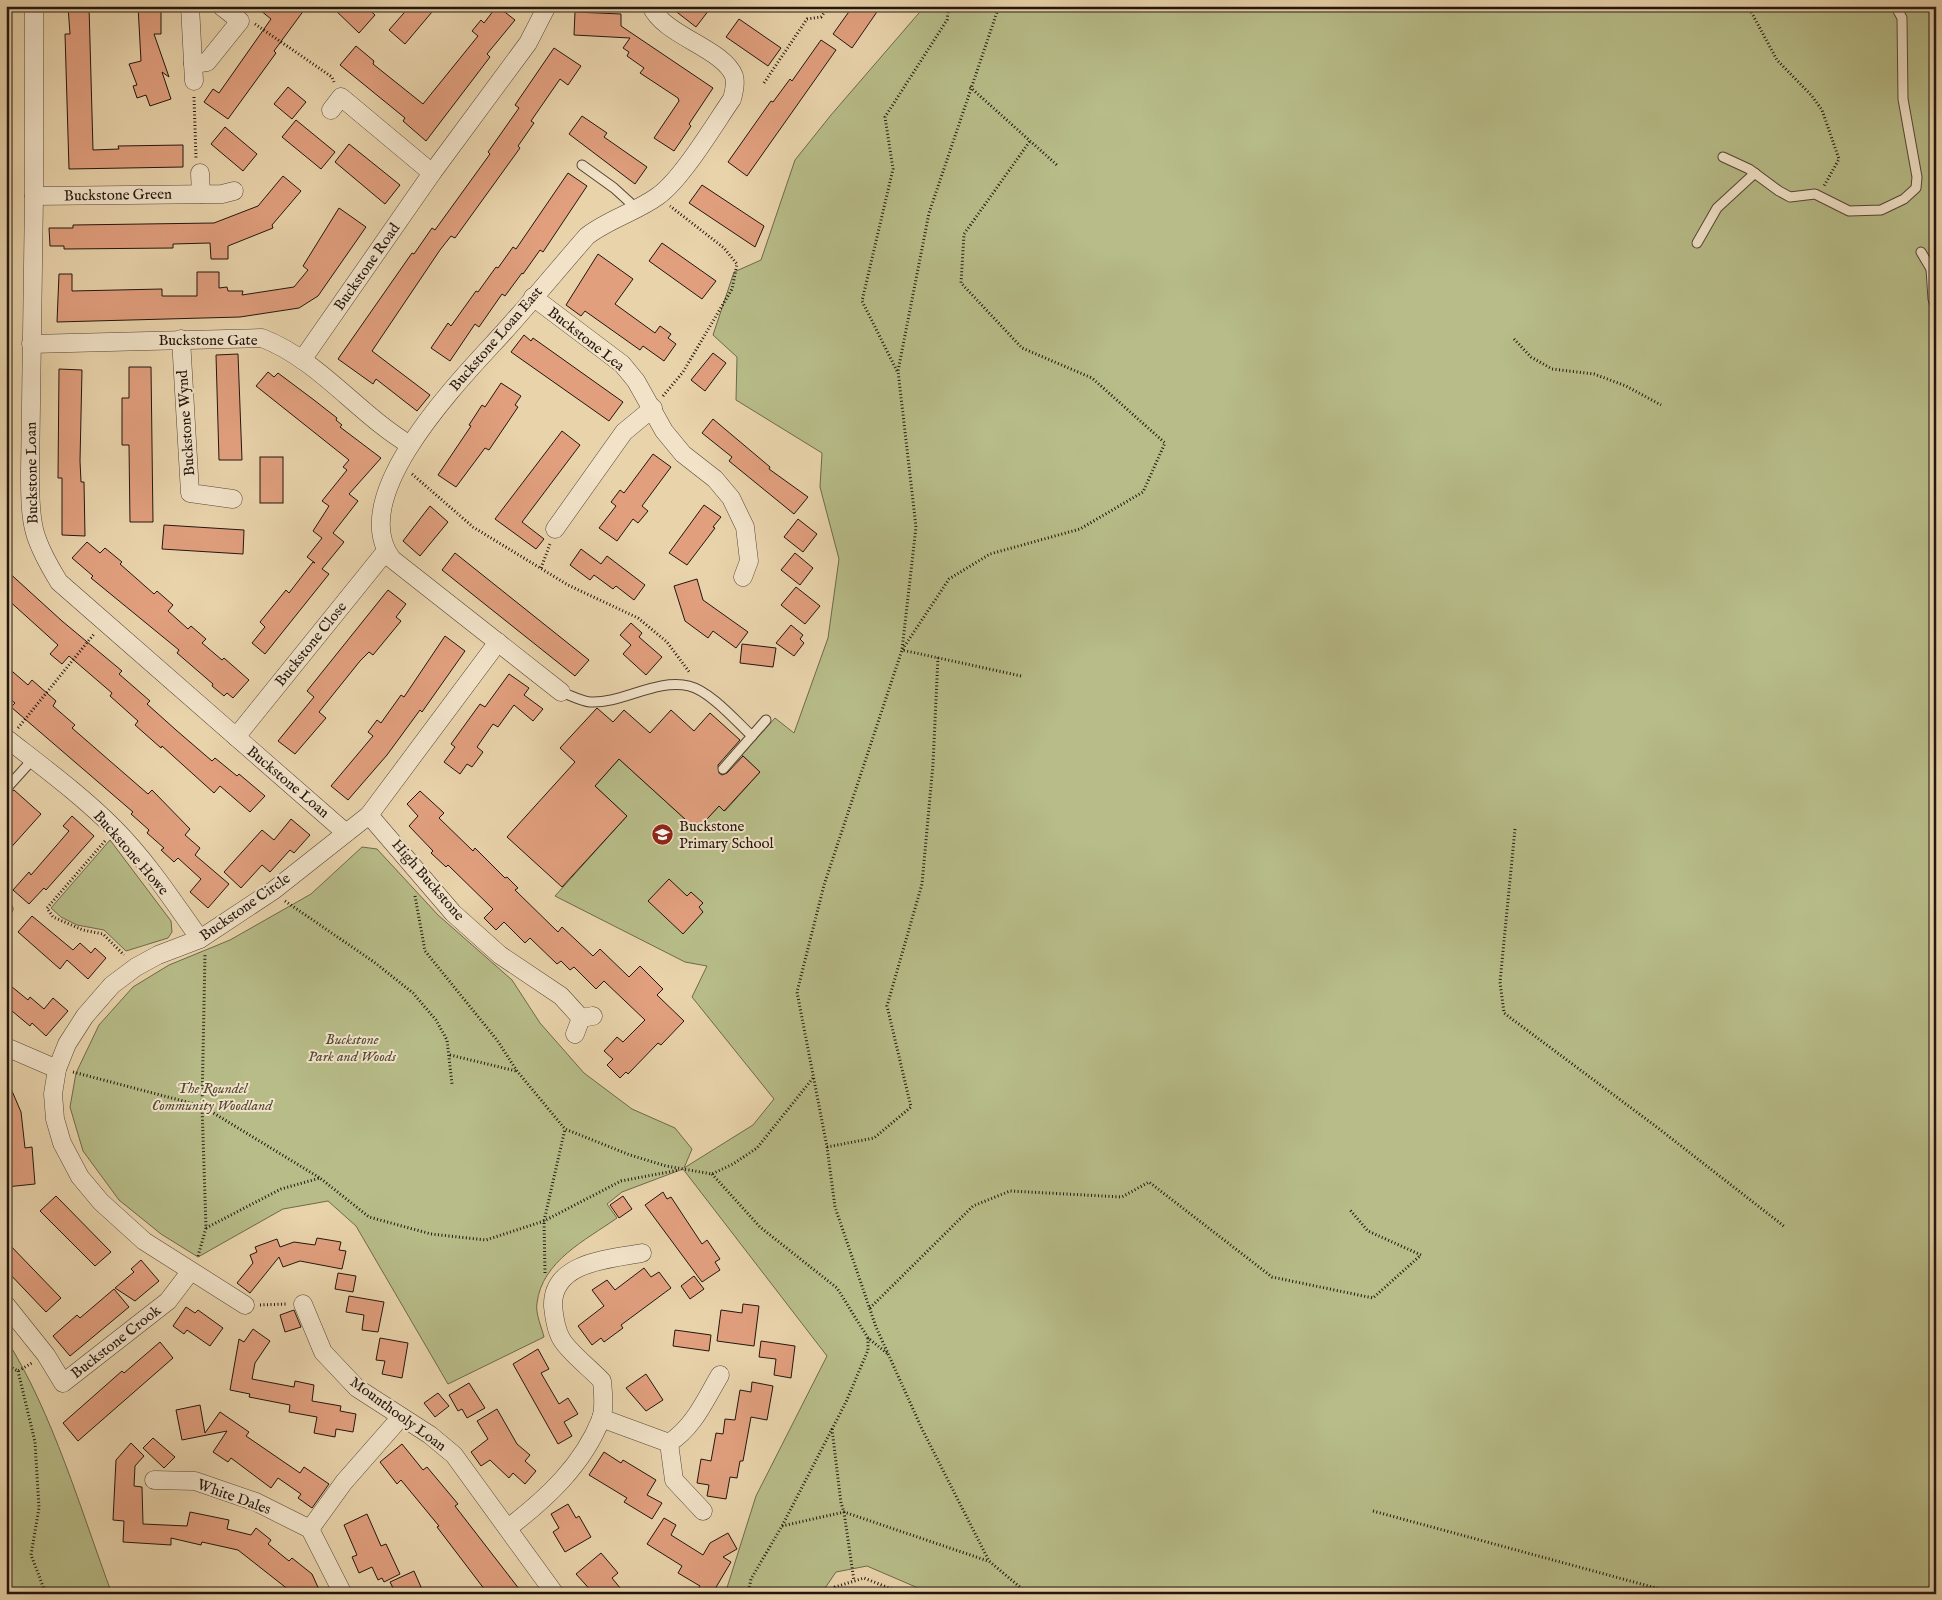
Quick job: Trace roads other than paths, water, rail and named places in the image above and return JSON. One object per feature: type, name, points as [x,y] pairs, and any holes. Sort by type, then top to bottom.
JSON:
[{"type":"street","name":"Buckstone Loan","points":[[34,6],[30,514],[34,535],[58,582],[346,833]]},
{"type":"street","points":[[190,6],[194,81]]},
{"type":"street","points":[[193,64],[207,62],[240,21],[221,6]]},
{"type":"street","name":"Buckstone Road","points":[[302,360],[432,173],[528,43],[547,6]]},
{"type":"street","name":"Buckstone Loan East","points":[[386,550],[380,537],[382,514],[400,464],[410,445],[453,386],[587,236],[603,224],[658,196],[674,181],[732,99],[735,85],[734,76],[724,62],[666,24],[651,6]]},
{"type":"street","points":[[336,104],[432,173]]},
{"type":"street","points":[[200,174],[201,194]]},
{"type":"street","name":"Buckstone Green","points":[[34,196],[222,194],[234,191]]},
{"type":"street","name":"Buckstone Lea","points":[[533,297],[622,364],[636,381],[653,408],[664,431],[683,454],[715,479],[731,498],[745,526],[749,561],[743,577]]},
{"type":"street","name":"Buckstone Gate","points":[[31,344],[262,338],[282,346],[302,360],[410,445]]},
{"type":"street","name":"Buckstone Wynd","points":[[181,339],[190,493],[234,499]]},
{"type":"street","points":[[555,529],[573,512],[624,432],[653,408]]},
{"type":"street","points":[[386,550],[392,559],[561,692]]},
{"type":"street","name":"Buckstone Close","points":[[236,738],[386,550]]},
{"type":"street","name":"Buckstone Circle","points":[[245,1305],[190,1272],[144,1241],[101,1202],[80,1177],[62,1143],[55,1119],[53,1094],[57,1069],[67,1044],[85,1016],[112,985],[136,967],[158,955],[200,939],[274,890],[369,815],[498,642]]},
{"type":"street","name":"Buckstone Howe","points":[[7,739],[84,800],[115,830],[147,866],[200,939]]},
{"type":"street","name":"High Buckstone","points":[[369,815],[453,913],[500,955],[561,996],[583,1023]]},
{"type":"street","points":[[6,1047],[57,1069]]},
{"type":"street","points":[[508,1528],[558,1487],[585,1448],[601,1418],[604,1401],[602,1381],[562,1340],[554,1314],[553,1292],[565,1276],[578,1267],[642,1253]]},
{"type":"street","name":"Buckstone Crook","points":[[6,1305],[46,1355],[63,1382],[168,1301],[190,1272]]},
{"type":"street","name":"Mounthooly Loan","points":[[303,1304],[323,1352],[357,1388],[430,1435],[454,1455],[555,1594]]},
{"type":"street","points":[[669,1443],[681,1435],[697,1416],[720,1375]]},
{"type":"street","points":[[343,1594],[310,1529],[344,1482],[401,1417]]},
{"type":"street","points":[[601,1418],[669,1443]]},
{"type":"street","points":[[669,1443],[674,1480],[704,1511]]},
{"type":"street","name":"White Dales","points":[[154,1480],[195,1481],[256,1502],[310,1529]]},
{"type":"lane","points":[[1723,157],[1755,173],[1779,191],[1790,196],[1815,194],[1822,196],[1830,203],[1849,210],[1869,212],[1881,210],[1904,199],[1916,188],[1917,177],[1916,158],[1904,99],[1902,18],[1896,7]]},
{"type":"lane","points":[[582,165],[614,188],[636,208]]},
{"type":"lane","points":[[1697,243],[1717,208],[1755,173]]},
{"type":"lane","points":[[1921,252],[1933,267],[1933,299],[1936,306]]},
{"type":"lane","points":[[561,692],[590,702],[624,697],[660,686],[689,686],[712,699],[752,736]]},
{"type":"lane","points":[[723,769],[766,720]]},
{"type":"lane","points":[[6,789],[33,759]]},
{"type":"place","name":"Buckstone Primary School","points":[[663,835]]},
{"type":"park label","name":"Buckstone Park and Woods","points":[[352,1048]]},
{"type":"park label","name":"The Roundel Community Woodland","points":[[212,1096]]}]
